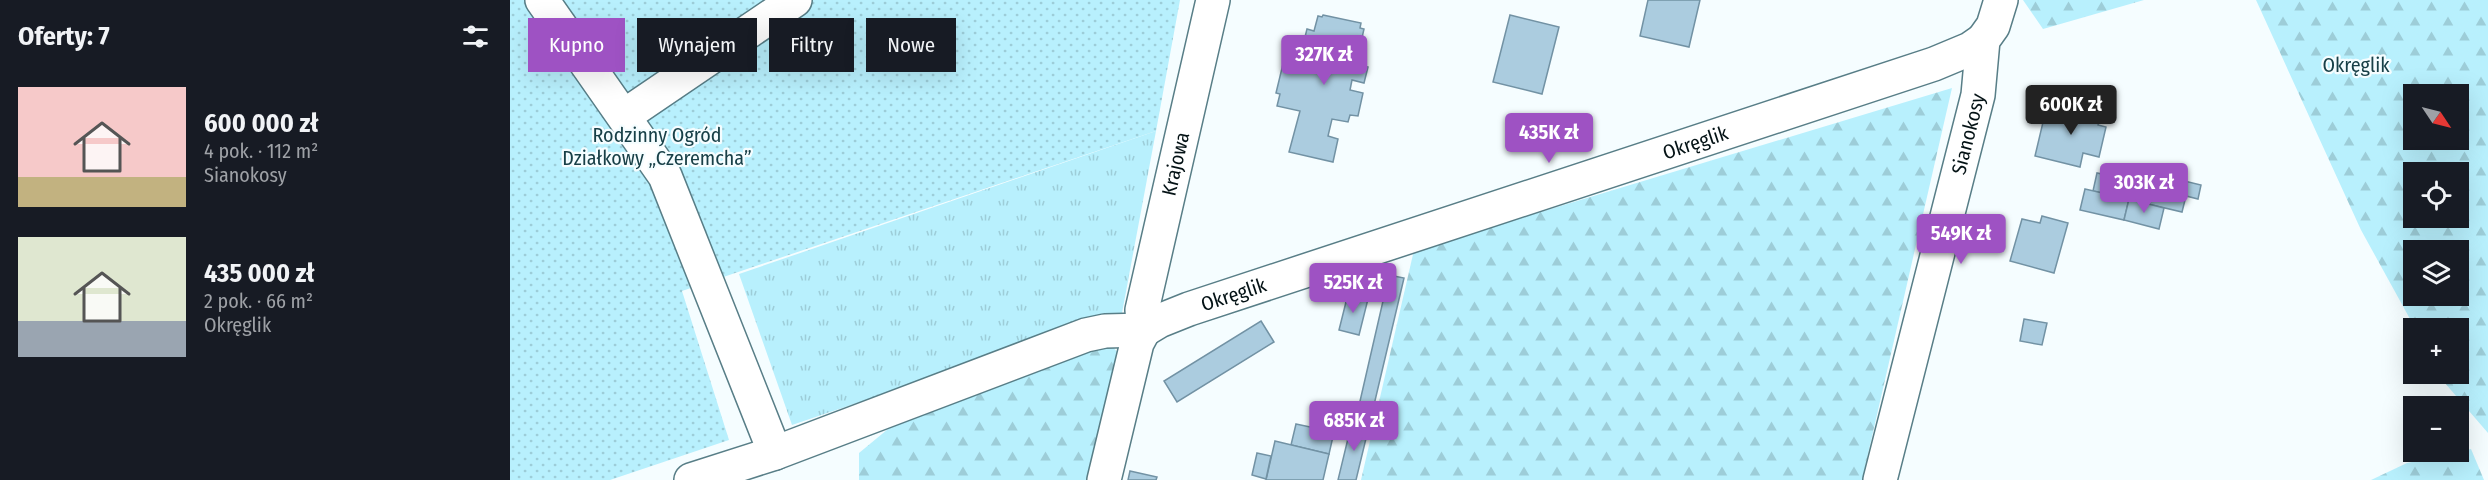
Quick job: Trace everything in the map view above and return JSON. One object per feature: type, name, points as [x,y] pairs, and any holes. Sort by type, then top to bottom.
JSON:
[{"type":"street","points":[[542,0],[669,184],[775,453]]},
{"type":"street","points":[[624,116],[795,0]]},
{"type":"street","name":"Krajowa","points":[[1144,330],[1142,310],[1213,0]]},
{"type":"street","name":"Sianokosy","points":[[1880,480],[1978,95],[1983,40],[1993,26],[2001,0]]},
{"type":"street","name":"Okręglik","points":[[691,480],[775,453],[1086,335],[1105,331],[1144,330],[1159,321],[1189,309],[1934,64],[1970,49],[1983,40]]},
{"type":"street","points":[[1104,480],[1137,343],[1144,330]]},
{"type":"green space","name":"Rodzinny Ogród Działkowy „Czeremcha”","points":[[510,0],[1180,0],[1156,131],[682,291],[729,440],[610,480],[510,480]]},
{"type":"green space","points":[[2023,0],[2144,0],[2043,29]]},
{"type":"green space","name":"Okręglik","points":[[2256,0],[2488,0],[2488,433],[2469,411],[2469,396],[2456,396],[2446,384],[2469,384],[2469,318],[2409,318],[2361,230]]},
{"type":"green space","points":[[1952,88],[1862,480],[1361,480],[1414,250]]},
{"type":"green space","points":[[1156,131],[1122,313],[792,425],[739,274]]},
{"type":"green space","points":[[1100,341],[1113,347],[1119,354],[1091,480],[859,480],[859,453],[888,429]]},
{"type":"green space","points":[[2469,449],[2471,449],[2484,480],[2371,480],[2412,462],[2469,462]]},
{"type":"building","points":[[1648,0],[1700,0],[1689,47],[1640,36]]},
{"type":"building","points":[[1510,15],[1559,27],[1542,94],[1493,82]]},
{"type":"building","points":[[1318,16],[1361,23],[1360,28],[1364,29],[1356,64],[1368,67],[1364,83],[1352,80],[1350,90],[1363,93],[1358,116],[1350,115],[1348,122],[1332,119],[1328,136],[1338,139],[1333,162],[1289,152],[1300,111],[1277,106],[1280,94],[1276,93],[1283,64],[1312,71],[1317,53],[1302,49],[1307,29],[1314,31]]},
{"type":"building","points":[[2065,105],[2101,113],[2098,125],[2106,127],[2099,157],[2083,153],[2080,167],[2035,156],[2044,118],[2049,115],[2063,117]]},
{"type":"building","points":[[2123,166],[2201,185],[2198,199],[2186,196],[2182,212],[2093,191],[2097,173],[2121,178]]},
{"type":"building","points":[[2085,189],[2129,199],[2124,220],[2080,210]]},
{"type":"building","points":[[2129,199],[2164,208],[2159,229],[2124,220]]},
{"type":"building","points":[[2042,216],[2068,223],[2054,273],[2010,261],[2022,219],[2040,223]]},
{"type":"building","points":[[1389,275],[1404,278],[1369,426],[1355,423]]},
{"type":"building","points":[[1348,294],[1368,299],[1359,335],[1339,330]]},
{"type":"building","points":[[2024,319],[2047,323],[2042,345],[2020,341]]},
{"type":"building","points":[[1261,321],[1274,342],[1177,402],[1164,381]]},
{"type":"building","points":[[1352,422],[1369,426],[1356,480],[1338,480]]},
{"type":"building","points":[[1296,424],[1334,432],[1329,454],[1291,445]]},
{"type":"building","points":[[1275,441],[1329,454],[1323,480],[1266,480]]},
{"type":"building","points":[[1257,453],[1271,456],[1266,479],[1252,475]]},
{"type":"building","points":[[1130,471],[1157,477],[1156,480],[1128,480]]}]
